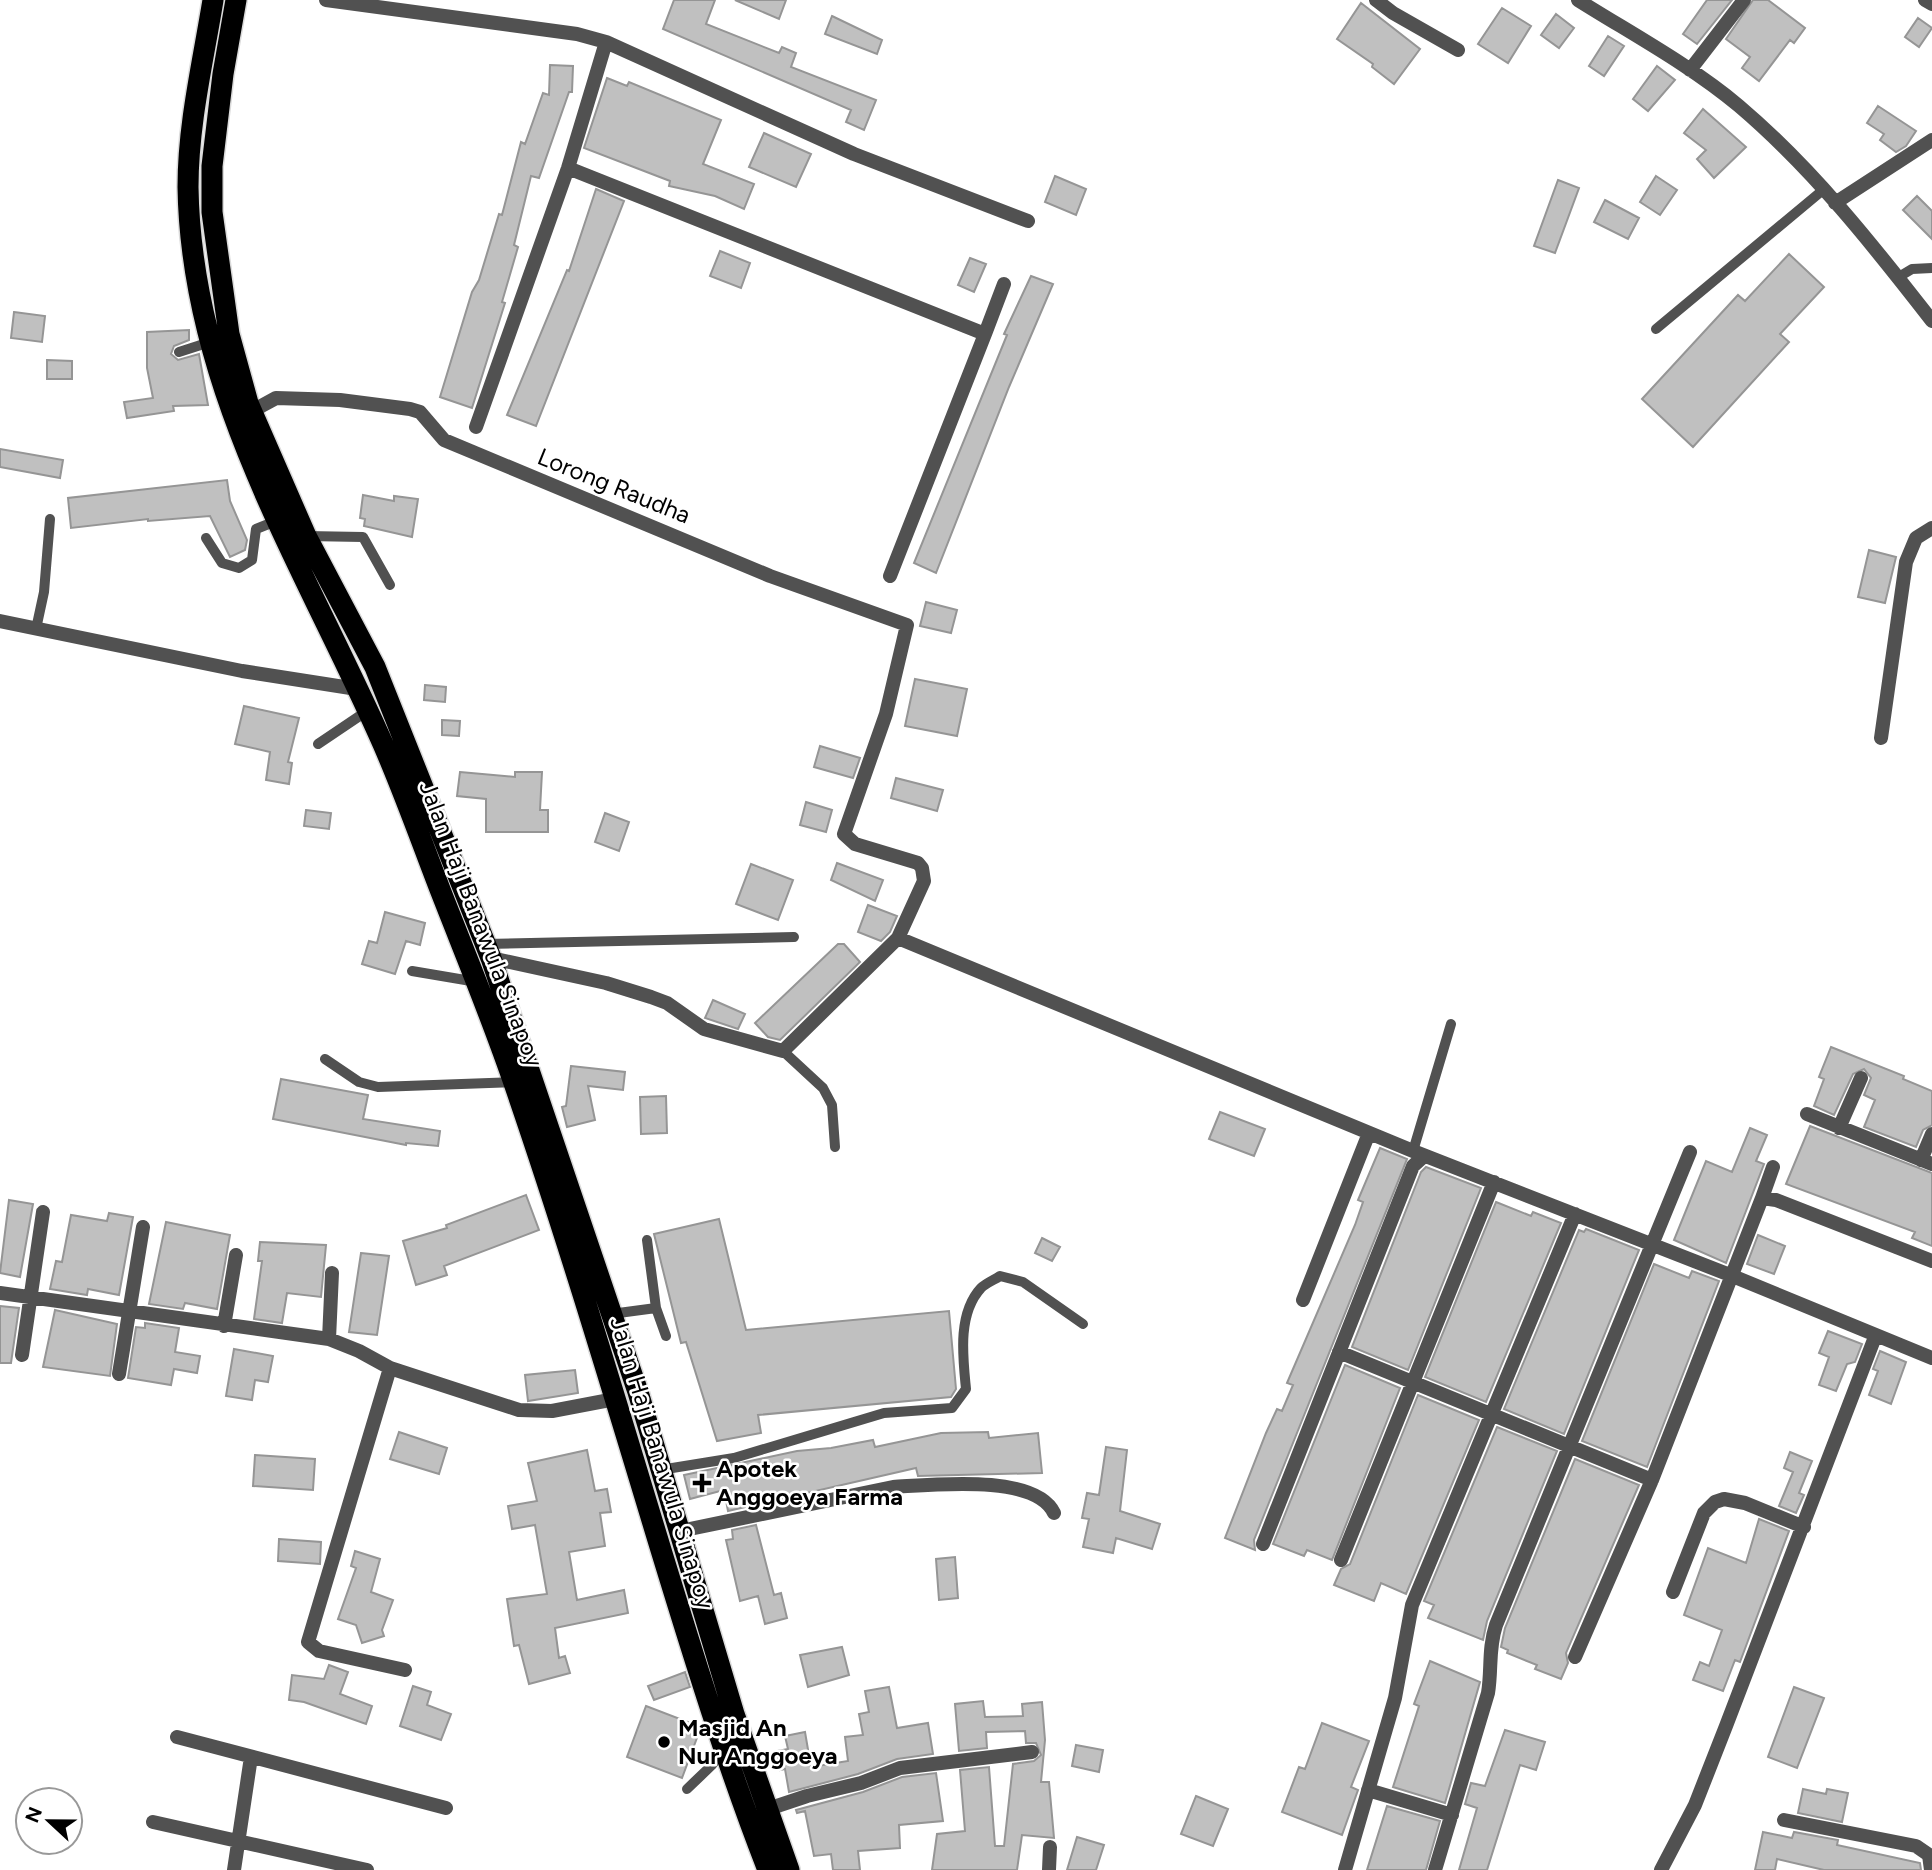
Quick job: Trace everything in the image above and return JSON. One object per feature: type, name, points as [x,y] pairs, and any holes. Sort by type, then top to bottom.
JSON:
[{"type":"highway","name":"Jalan Haji Banawula Sinapoy","points":[[213,0],[191,134],[188,190],[194,256],[210,342],[245,451],[382,741],[514,1082],[582,1286],[723,1749],[768,1870]]},
{"type":"highway","name":"Jalan Haji Banawula Sinapoy","points":[[236,0],[223,74],[212,166],[212,212],[229,334],[252,411],[306,536],[375,667],[488,951],[611,1314],[765,1810],[789,1870]]},
{"type":"highway","points":[[696,1664],[717,1657]]},
{"type":"street","points":[[326,0],[565,32],[606,42],[854,154],[1028,221]]},
{"type":"street","points":[[1376,0],[1393,13],[1458,50]]},
{"type":"street","points":[[1578,0],[1690,70],[1738,106],[1835,203],[1932,321]]},
{"type":"street","points":[[1690,70],[1744,0]]},
{"type":"street","points":[[1925,0],[1932,4]]},
{"type":"street","points":[[476,427],[568,168],[606,42]]},
{"type":"street","points":[[1835,203],[1932,140]]},
{"type":"street","points":[[568,168],[985,334]]},
{"type":"street","points":[[890,576],[1004,284]]},
{"type":"street","name":"Lorong Raudha","points":[[252,411],[276,398],[340,400],[420,412],[444,440],[770,576],[907,625],[893,684],[844,834],[855,844],[904,857],[922,868],[924,881],[898,937]]},
{"type":"street","points":[[1881,738],[1906,562],[1916,538],[1932,528]]},
{"type":"street","points":[[0,621],[242,671],[356,689]]},
{"type":"street","points":[[488,951],[640,993],[667,1003],[704,1029],[783,1051],[898,937],[1369,1133],[1730,1275],[1932,1359]]},
{"type":"street","points":[[1839,1128],[1861,1078]]},
{"type":"street","points":[[1807,1114],[1927,1162],[1932,1134]]},
{"type":"street","points":[[1303,1300],[1369,1133]]},
{"type":"street","points":[[1434,1870],[1488,1693],[1489,1645],[1690,1152]]},
{"type":"street","points":[[1263,1544],[1419,1153]]},
{"type":"street","points":[[1575,1657],[1652,1480],[1773,1167]]},
{"type":"street","points":[[1341,1560],[1494,1182]]},
{"type":"street","points":[[1762,1198],[1776,1200],[1932,1261]]},
{"type":"street","points":[[22,1355],[43,1212]]},
{"type":"street","points":[[1345,1870],[1403,1665],[1412,1605],[1575,1214]]},
{"type":"street","points":[[119,1374],[143,1227]]},
{"type":"street","points":[[224,1326],[236,1255]]},
{"type":"street","points":[[328,1339],[332,1273]]},
{"type":"street","points":[[0,1293],[328,1339],[359,1351],[390,1368],[519,1410],[552,1411],[615,1399]]},
{"type":"street","points":[[1661,1870],[1695,1805],[1875,1337]]},
{"type":"street","points":[[1339,1352],[1652,1480]]},
{"type":"street","points":[[390,1368],[309,1642],[319,1651],[405,1670]]},
{"type":"street","points":[[680,1531],[904,1486],[1004,1486],[1033,1494],[1051,1506],[1054,1514]]},
{"type":"street","points":[[1673,1592],[1704,1513],[1715,1502],[1724,1499],[1745,1503],[1804,1527]]},
{"type":"street","points":[[177,1737],[446,1808]]},
{"type":"street","points":[[765,1810],[807,1796],[861,1783],[900,1768],[1032,1752]]},
{"type":"street","points":[[234,1870],[251,1757]]},
{"type":"street","points":[[1368,1790],[1452,1815]]},
{"type":"street","points":[[1784,1820],[1916,1846],[1929,1855],[1931,1870]]},
{"type":"street","points":[[153,1822],[367,1870]]},
{"type":"street","points":[[1049,1870],[1050,1847]]},
{"type":"lane","points":[[1656,329],[1823,190]]},
{"type":"lane","points":[[1897,278],[1912,269],[1932,268]]},
{"type":"lane","points":[[179,352],[210,342]]},
{"type":"lane","points":[[36,629],[44,592],[50,519]]},
{"type":"lane","points":[[205,538],[222,563],[239,568],[252,560],[256,528],[276,521]]},
{"type":"lane","points":[[306,536],[363,537],[390,585]]},
{"type":"lane","points":[[318,744],[367,711]]},
{"type":"lane","points":[[488,951],[794,937]]},
{"type":"lane","points":[[412,971],[477,982]]},
{"type":"lane","points":[[1419,1153],[1451,1024]]},
{"type":"lane","points":[[783,1051],[823,1088],[832,1105],[835,1147]]},
{"type":"lane","points":[[325,1059],[359,1082],[379,1087],[514,1082]]},
{"type":"lane","points":[[647,1240],[656,1308],[666,1336]]},
{"type":"lane","points":[[660,1470],[734,1458],[884,1413],[951,1408],[966,1389],[962,1343],[971,1307],[981,1288],[1000,1276],[1023,1282],[1083,1324]]},
{"type":"lane","points":[[611,1314],[656,1308]]},
{"type":"lane","points":[[687,1789],[712,1765],[723,1749]]},
{"type":"building","points":[[674,0],[715,0],[706,24],[779,53],[782,47],[796,53],[791,67],[876,100],[864,130],[846,122],[851,110],[663,29]]},
{"type":"building","points":[[735,0],[786,0],[779,19]]},
{"type":"building","points":[[1707,0],[1732,0],[1697,44],[1683,34]]},
{"type":"building","points":[[1753,0],[1768,0],[1805,28],[1794,43],[1790,40],[1759,81],[1742,68],[1750,57],[1726,39]]},
{"type":"building","points":[[1361,3],[1420,49],[1394,84],[1372,67],[1373,64],[1337,39]]},
{"type":"building","points":[[1502,8],[1531,26],[1508,63],[1478,44]]},
{"type":"building","points":[[1556,14],[1574,28],[1559,48],[1541,35]]},
{"type":"building","points":[[832,16],[882,40],[877,54],[825,34]]},
{"type":"building","points":[[1918,18],[1932,28],[1919,47],[1905,37]]},
{"type":"building","points":[[1608,36],[1624,46],[1604,76],[1589,66]]},
{"type":"building","points":[[550,65],[573,66],[572,92],[569,92],[539,178],[531,176],[514,245],[518,247],[502,302],[505,303],[472,408],[440,397],[472,292],[479,280],[499,214],[502,215],[521,142],[525,144],[543,93],[549,95]]},
{"type":"building","points":[[1657,66],[1675,80],[1648,111],[1633,99]]},
{"type":"building","points":[[607,78],[627,86],[629,82],[721,120],[703,164],[754,184],[744,209],[715,196],[669,186],[670,181],[584,148]]},
{"type":"building","points":[[1878,106],[1916,131],[1906,146],[1896,152],[1880,140],[1884,134],[1867,123]]},
{"type":"building","points":[[1703,109],[1746,147],[1714,178],[1697,159],[1706,150],[1684,133]]},
{"type":"building","points":[[764,133],[811,154],[796,187],[749,167]]},
{"type":"building","points":[[1055,176],[1086,189],[1076,215],[1045,202]]},
{"type":"building","points":[[1656,176],[1677,190],[1660,215],[1640,202]]},
{"type":"building","points":[[1558,180],[1579,188],[1555,253],[1534,246]]},
{"type":"building","points":[[596,189],[624,201],[536,426],[507,415],[567,270],[569,271]]},
{"type":"building","points":[[1917,196],[1932,211],[1932,239],[1903,210]]},
{"type":"building","points":[[1605,200],[1639,218],[1628,239],[1594,222]]},
{"type":"building","points":[[720,251],[750,263],[741,288],[710,276]]},
{"type":"building","points":[[1789,254],[1824,287],[1780,334],[1789,342],[1693,447],[1642,399],[1738,295],[1745,301]]},
{"type":"building","points":[[970,258],[986,264],[974,292],[958,285]]},
{"type":"building","points":[[1031,276],[1053,284],[1009,387],[936,573],[914,563],[1007,335],[1004,334]]},
{"type":"building","points":[[14,312],[45,316],[42,342],[11,338]]},
{"type":"building","points":[[189,330],[189,340],[174,346],[171,354],[178,360],[199,354],[208,405],[173,406],[174,411],[127,418],[124,402],[153,398],[147,368],[147,332]]},
{"type":"building","points":[[47,360],[72,361],[72,379],[47,379]]},
{"type":"building","points":[[0,449],[63,460],[60,478],[0,467]]},
{"type":"building","points":[[227,480],[230,501],[247,540],[245,550],[230,557],[210,516],[148,519],[71,528],[68,498]]},
{"type":"building","points":[[363,495],[394,501],[394,496],[418,499],[412,537],[364,526],[365,519],[360,518]]},
{"type":"building","points":[[1869,550],[1896,557],[1885,603],[1858,597]]},
{"type":"building","points":[[926,602],[957,610],[951,633],[920,626]]},
{"type":"building","points":[[915,679],[967,689],[957,736],[905,726]]},
{"type":"building","points":[[425,685],[446,687],[445,702],[424,700]]},
{"type":"building","points":[[244,706],[299,718],[288,762],[292,763],[289,784],[266,780],[270,752],[235,744]]},
{"type":"building","points":[[442,720],[460,721],[459,736],[442,735]]},
{"type":"building","points":[[820,746],[860,758],[853,778],[814,767]]},
{"type":"building","points":[[460,772],[515,777],[515,772],[542,772],[540,810],[548,810],[548,832],[486,832],[486,799],[457,796]]},
{"type":"building","points":[[896,778],[943,790],[937,811],[891,798]]},
{"type":"building","points":[[806,802],[832,810],[826,832],[800,825]]},
{"type":"building","points":[[306,810],[331,813],[329,829],[304,826]]},
{"type":"building","points":[[605,813],[629,822],[619,851],[595,842]]},
{"type":"building","points":[[837,863],[883,880],[875,901],[831,880]]},
{"type":"building","points":[[751,864],[793,880],[778,920],[736,904]]},
{"type":"building","points":[[868,905],[897,916],[890,932],[881,941],[858,932]]},
{"type":"building","points":[[385,912],[425,923],[420,945],[406,941],[395,974],[362,964],[369,941],[377,943]]},
{"type":"building","points":[[838,944],[844,944],[860,962],[780,1040],[768,1037],[755,1023]]},
{"type":"building","points":[[713,1000],[745,1014],[738,1029],[705,1018]]},
{"type":"building","points":[[1831,1047],[1904,1076],[1903,1079],[1932,1091],[1932,1125],[1923,1130],[1916,1147],[1864,1127],[1875,1100],[1864,1095],[1871,1078],[1864,1069],[1853,1074],[1834,1115],[1814,1106],[1824,1079],[1819,1077]]},
{"type":"building","points":[[571,1066],[625,1072],[623,1090],[588,1086],[595,1120],[567,1127],[562,1107],[566,1106]]},
{"type":"building","points":[[281,1079],[368,1095],[363,1119],[440,1131],[438,1146],[406,1145],[273,1119]]},
{"type":"building","points":[[666,1096],[667,1133],[641,1134],[640,1097]]},
{"type":"building","points":[[1220,1112],[1265,1129],[1254,1156],[1209,1139]]},
{"type":"building","points":[[1810,1126],[1932,1173],[1932,1246],[1912,1238],[1915,1232],[1786,1184]]},
{"type":"building","points":[[1750,1128],[1767,1135],[1756,1161],[1764,1164],[1726,1263],[1674,1240],[1706,1161],[1732,1172]]},
{"type":"building","points":[[1380,1148],[1407,1159],[1254,1540],[1255,1550],[1225,1538],[1266,1433],[1277,1409],[1282,1411],[1293,1385],[1287,1383],[1355,1225],[1363,1202],[1358,1200]]},
{"type":"building","points":[[1426,1167],[1481,1188],[1408,1370],[1352,1347],[1421,1172]]},
{"type":"building","points":[[526,1195],[539,1230],[444,1266],[447,1275],[416,1285],[403,1241],[447,1228],[446,1225]]},
{"type":"building","points":[[9,1200],[33,1204],[20,1277],[0,1273]]},
{"type":"building","points":[[1496,1202],[1531,1216],[1533,1212],[1561,1223],[1486,1402],[1425,1377]]},
{"type":"building","points":[[109,1213],[133,1217],[119,1295],[88,1289],[87,1295],[50,1289],[56,1261],[62,1262],[71,1215],[107,1221]]},
{"type":"building","points":[[719,1219],[746,1330],[949,1311],[956,1389],[951,1397],[758,1415],[761,1433],[717,1441],[686,1342],[681,1343],[654,1234]]},
{"type":"building","points":[[166,1222],[230,1235],[217,1309],[185,1303],[183,1309],[149,1304]]},
{"type":"building","points":[[1586,1229],[1639,1250],[1564,1434],[1504,1409],[1579,1230],[1584,1232]]},
{"type":"building","points":[[1758,1235],[1785,1246],[1774,1274],[1747,1264]]},
{"type":"building","points":[[1042,1238],[1060,1247],[1052,1261],[1035,1253]]},
{"type":"building","points":[[260,1242],[326,1245],[321,1297],[287,1293],[282,1323],[254,1319],[262,1261],[258,1261]]},
{"type":"building","points":[[361,1253],[389,1256],[377,1335],[349,1332]]},
{"type":"building","points":[[1654,1264],[1689,1278],[1692,1271],[1719,1281],[1647,1467],[1582,1441]]},
{"type":"building","points":[[0,1306],[19,1308],[11,1363],[0,1363]]},
{"type":"building","points":[[55,1310],[117,1324],[110,1376],[43,1367]]},
{"type":"building","points":[[145,1323],[179,1328],[175,1352],[200,1356],[197,1373],[174,1369],[171,1385],[128,1378],[136,1327],[145,1328]]},
{"type":"building","points":[[1828,1331],[1862,1344],[1855,1362],[1847,1364],[1836,1391],[1819,1385],[1829,1357],[1819,1353]]},
{"type":"building","points":[[234,1349],[273,1356],[268,1382],[255,1380],[252,1400],[226,1396]]},
{"type":"building","points":[[1880,1351],[1906,1362],[1891,1404],[1869,1395],[1878,1371],[1873,1369]]},
{"type":"building","points":[[1345,1365],[1400,1388],[1332,1560],[1307,1550],[1304,1556],[1273,1544]]},
{"type":"building","points":[[575,1370],[578,1393],[528,1401],[525,1375]]},
{"type":"building","points":[[1418,1395],[1479,1420],[1406,1594],[1381,1583],[1374,1601],[1334,1585],[1341,1569],[1350,1564]]},
{"type":"building","points":[[1497,1427],[1557,1451],[1487,1621],[1483,1640],[1428,1618],[1434,1605],[1424,1601]]},
{"type":"building","points":[[399,1432],[447,1448],[439,1474],[390,1459]]},
{"type":"building","points":[[988,1432],[989,1438],[1038,1433],[1042,1473],[918,1476],[916,1468],[728,1511],[724,1490],[690,1499],[684,1475],[797,1451],[873,1440],[875,1447],[941,1433]]},
{"type":"building","points":[[1106,1447],[1127,1450],[1120,1511],[1160,1524],[1152,1549],[1116,1538],[1113,1553],[1083,1547],[1089,1519],[1082,1518],[1087,1493],[1099,1495]]},
{"type":"building","points":[[587,1450],[595,1491],[607,1489],[611,1512],[600,1513],[605,1546],[569,1552],[577,1600],[624,1590],[628,1613],[555,1628],[559,1658],[565,1656],[570,1673],[529,1684],[519,1645],[514,1646],[507,1599],[547,1594],[535,1525],[512,1529],[508,1506],[537,1501],[528,1463]]},
{"type":"building","points":[[1790,1452],[1812,1461],[1799,1493],[1804,1495],[1796,1513],[1779,1506],[1793,1472],[1784,1468]]},
{"type":"building","points":[[255,1455],[315,1459],[313,1490],[253,1486]]},
{"type":"building","points":[[1575,1459],[1639,1485],[1566,1653],[1568,1663],[1561,1679],[1535,1669],[1537,1665],[1507,1653],[1508,1650],[1501,1647],[1505,1628]]},
{"type":"building","points":[[1759,1519],[1789,1531],[1740,1662],[1735,1660],[1723,1691],[1693,1680],[1700,1662],[1709,1666],[1722,1630],[1684,1615],[1708,1548],[1746,1563]]},
{"type":"building","points":[[756,1525],[774,1595],[781,1593],[787,1618],[765,1624],[758,1596],[740,1601],[726,1540],[733,1539],[732,1530]]},
{"type":"building","points":[[279,1539],[321,1542],[320,1564],[278,1561]]},
{"type":"building","points":[[355,1551],[380,1559],[371,1592],[393,1600],[382,1630],[384,1636],[362,1643],[356,1625],[338,1619],[356,1568],[351,1566]]},
{"type":"building","points":[[955,1557],[958,1598],[939,1600],[936,1559]]},
{"type":"building","points":[[842,1647],[849,1675],[808,1687],[800,1655]]},
{"type":"building","points":[[1430,1661],[1480,1682],[1445,1803],[1393,1787],[1419,1706],[1414,1704]]},
{"type":"building","points":[[329,1665],[348,1672],[340,1694],[372,1706],[366,1724],[304,1702],[289,1700],[292,1675],[324,1679]]},
{"type":"building","points":[[685,1672],[690,1687],[654,1700],[648,1686]]},
{"type":"building","points":[[413,1686],[431,1692],[427,1705],[451,1714],[441,1740],[400,1726]]},
{"type":"building","points":[[889,1687],[897,1728],[928,1723],[933,1754],[897,1759],[858,1774],[789,1792],[785,1769],[780,1770],[777,1751],[788,1749],[785,1736],[805,1732],[811,1767],[848,1761],[845,1737],[863,1735],[859,1714],[869,1712],[865,1691]]},
{"type":"building","points":[[1794,1687],[1824,1698],[1797,1768],[1768,1757]]},
{"type":"building","points":[[983,1701],[985,1717],[1023,1716],[1022,1704],[1042,1702],[1045,1740],[1041,1782],[1049,1782],[1054,1838],[1022,1835],[1017,1870],[932,1870],[937,1834],[965,1831],[960,1770],[989,1767],[995,1846],[1004,1846],[1013,1764],[1034,1761],[1041,1755],[1036,1743],[1026,1743],[1025,1731],[986,1732],[987,1748],[959,1751],[955,1704]]},
{"type":"building","name":"Masjid An Nur Anggoeya","points":[[646,1706],[701,1727],[682,1778],[627,1757]]},
{"type":"building","points":[[1322,1723],[1369,1741],[1351,1787],[1358,1790],[1342,1835],[1282,1812],[1299,1767],[1305,1769]]},
{"type":"building","points":[[1505,1730],[1545,1742],[1536,1770],[1520,1765],[1487,1870],[1459,1870],[1477,1808],[1465,1804],[1471,1783],[1485,1786]]},
{"type":"building","points":[[1076,1745],[1103,1750],[1099,1772],[1072,1766]]},
{"type":"building","points":[[936,1773],[943,1821],[899,1825],[900,1848],[858,1851],[860,1870],[833,1870],[831,1854],[814,1856],[805,1811],[797,1813],[796,1810],[863,1792],[902,1777]]},
{"type":"building","points":[[1803,1789],[1826,1794],[1827,1789],[1848,1793],[1842,1822],[1798,1813]]},
{"type":"building","points":[[1196,1796],[1228,1809],[1213,1846],[1181,1834]]},
{"type":"building","points":[[1387,1806],[1440,1821],[1426,1870],[1367,1870]]},
{"type":"building","points":[[1763,1832],[1792,1838],[1794,1832],[1838,1840],[1837,1845],[1920,1863],[1921,1870],[1824,1870],[1777,1859],[1775,1870],[1755,1870]]},
{"type":"building","points":[[1077,1837],[1104,1845],[1096,1870],[1067,1870]]},
{"type":"place","name":"Apotek Anggoeya Farma","points":[[702,1483]]},
{"type":"place","name":"Masjid An Nur Anggoeya","points":[[664,1742]]}]
